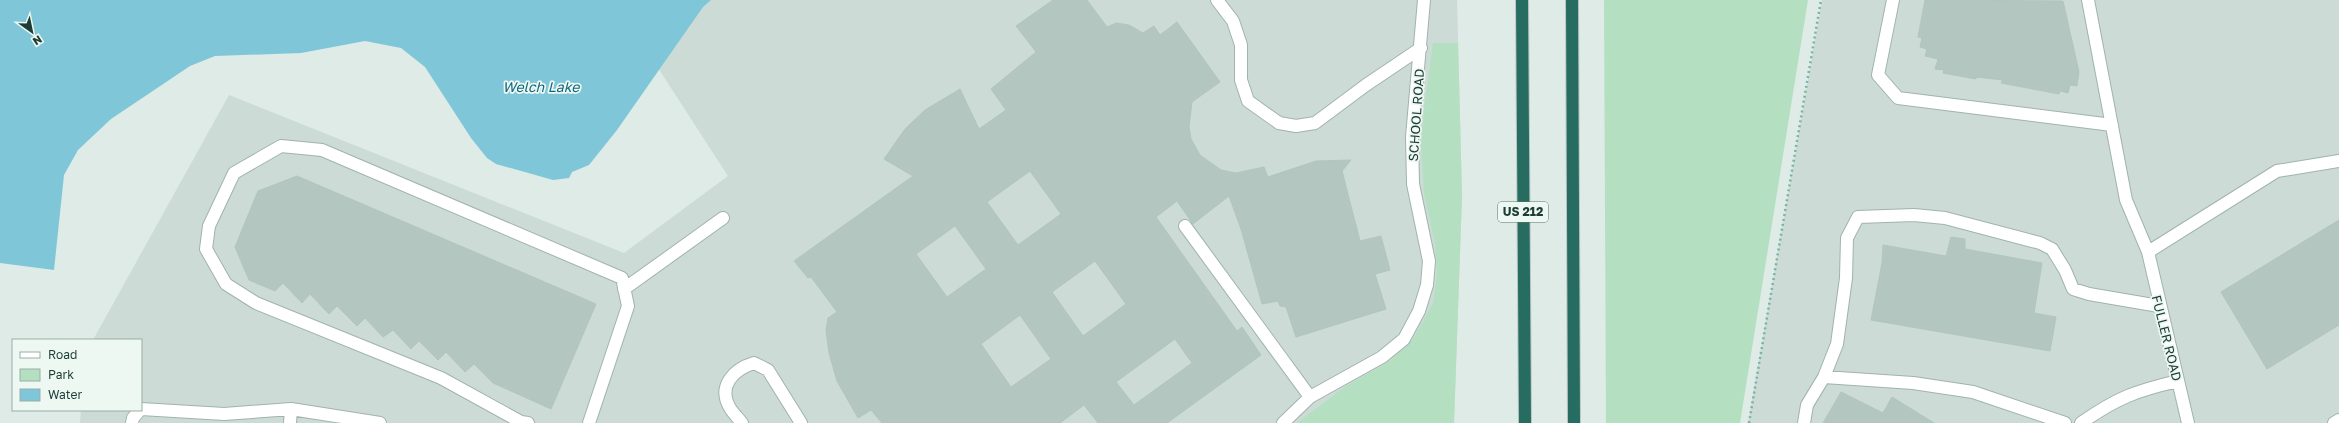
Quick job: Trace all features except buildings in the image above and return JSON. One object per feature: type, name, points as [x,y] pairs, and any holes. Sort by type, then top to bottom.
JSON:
[{"type":"highway","name":"US 212","points":[[1522,0],[1525,423]]},
{"type":"highway","points":[[1572,0],[1574,423]]},
{"type":"street","points":[[1217,0],[1233,21],[1241,45],[1241,80],[1248,101],[1279,123],[1296,126],[1315,123],[1366,85],[1421,48]]},
{"type":"street","name":"SCHOOL ROAD","points":[[1283,423],[1310,397],[1382,357],[1404,339],[1419,311],[1427,285],[1429,261],[1413,184],[1412,137],[1424,0]]},
{"type":"street","points":[[1893,0],[1878,75],[1898,98],[2112,125]]},
{"type":"street","name":"FULLER ROAD","points":[[2088,0],[2126,200],[2148,252],[2159,306],[2188,423]]},
{"type":"street","points":[[528,423],[521,422],[441,378],[256,303],[226,284],[206,249],[209,226],[234,173],[281,146],[322,150],[622,278],[628,306],[589,423]]},
{"type":"street","points":[[2148,252],[2277,171],[2339,161]]},
{"type":"street","points":[[1804,423],[1807,405],[1824,377],[1837,344],[1846,278],[1848,238],[1858,217],[1914,215],[1945,218],[2040,243],[2052,249],[2065,270],[2073,289],[2089,294],[2159,306]]},
{"type":"street","points":[[624,289],[723,218]]},
{"type":"street","points":[[1185,226],[1310,397]]},
{"type":"street","points":[[742,423],[730,407],[726,398],[726,386],[740,367],[754,363],[768,370],[802,423]]},
{"type":"street","points":[[1824,377],[1913,383],[1973,392],[2065,423]]},
{"type":"street","points":[[2081,423],[2110,403],[2140,390],[2178,381]]},
{"type":"street","points":[[142,409],[224,414],[291,409],[380,423]]},
{"type":"street","points":[[290,423],[291,409]]},
{"type":"street","points":[[132,423],[133,418],[138,411]]},
{"type":"street","points":[[2334,423],[2339,420]]},
{"type":"path","points":[[1749,423],[1821,0]]},
{"type":"shaded area","points":[[614,0],[1457,0],[1462,196],[1454,423],[80,423],[81,411],[142,411],[142,339],[94,339],[229,95],[624,253],[728,176]]},
{"type":"shaded area","points":[[1822,0],[2339,0],[2339,423],[1748,423]]},
{"type":"green space","points":[[1604,0],[1808,0],[1740,423],[1606,423]]},
{"type":"green space","points":[[1433,43],[1458,43],[1462,196],[1454,423],[1297,423],[1346,386],[1391,360],[1413,339],[1433,303],[1437,273],[1435,244],[1424,193],[1421,146],[1424,108]]},
{"type":"water","name":"Welch Lake","points":[[0,0],[711,0],[703,7],[617,130],[589,165],[572,172],[569,178],[553,180],[496,164],[487,158],[471,138],[425,67],[401,48],[365,41],[301,53],[215,56],[190,66],[111,119],[78,150],[64,175],[54,270],[0,263]]}]
